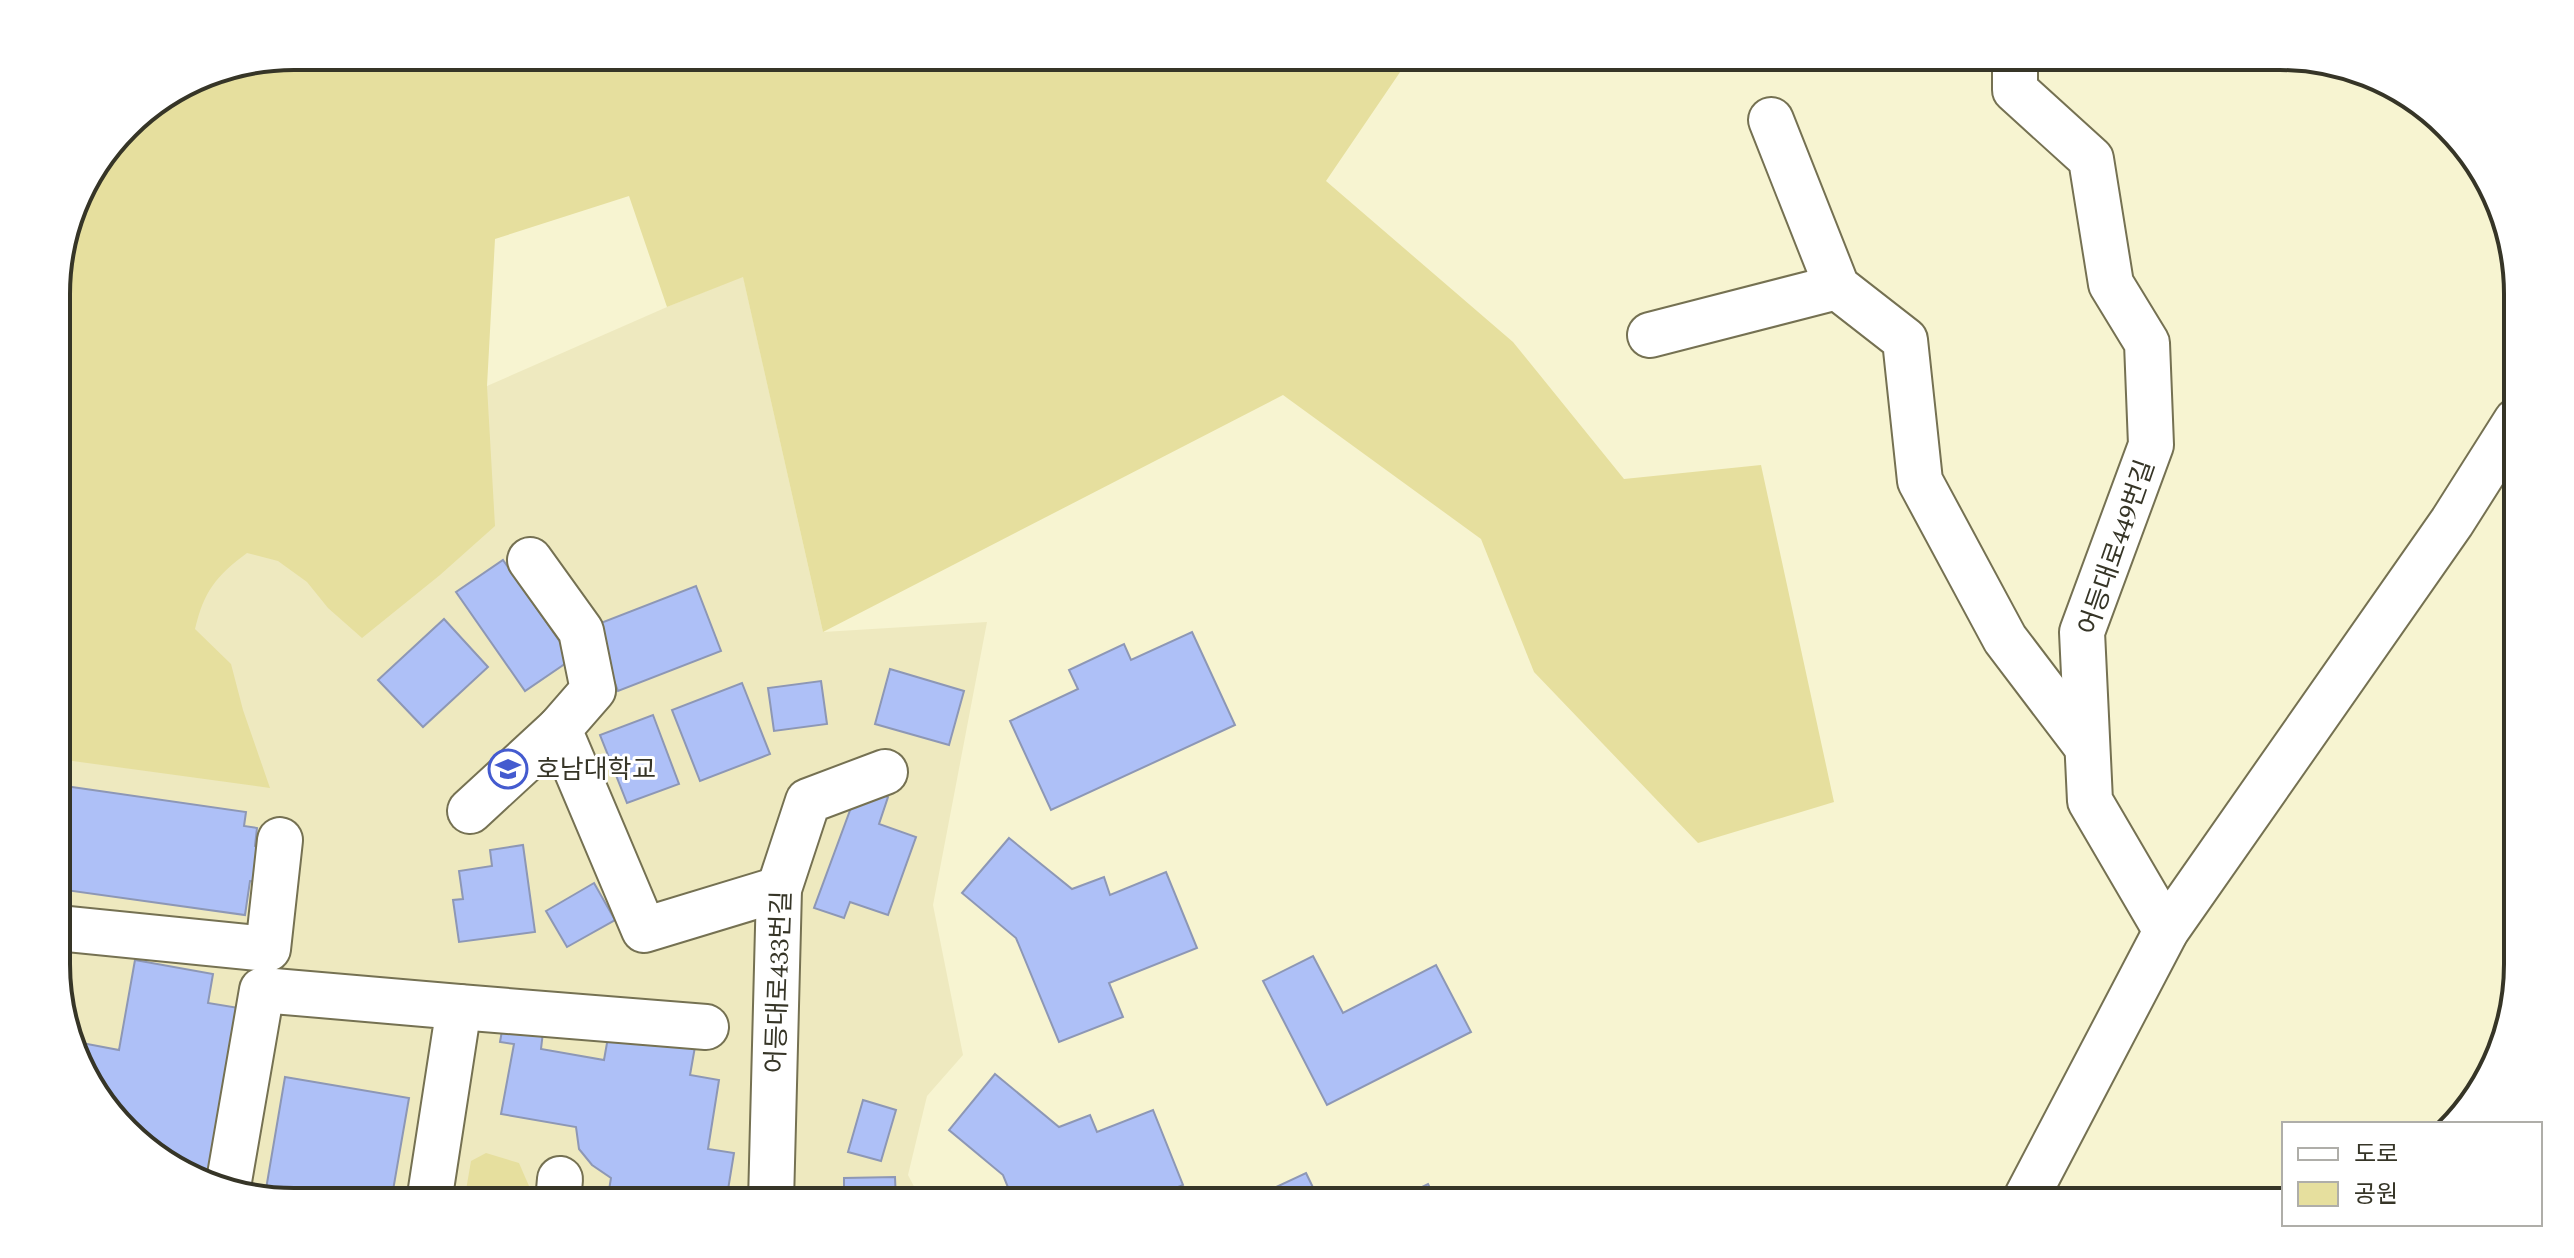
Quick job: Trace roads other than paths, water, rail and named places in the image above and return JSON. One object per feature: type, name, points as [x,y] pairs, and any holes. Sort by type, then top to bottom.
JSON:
[{"type":"street","name":"어등대로449번길","points":[[2015,70],[2015,90],[2091,159],[2111,284],[2147,343],[2151,445],[2082,632],[2090,801],[2166,931]]},
{"type":"street","points":[[1771,120],[1837,287],[1905,340],[1920,481],[2005,639],[2087,747]]},
{"type":"street","points":[[1650,335],[1837,287]]},
{"type":"street","points":[[2031,1188],[2166,931],[2452,522],[2504,440]]},
{"type":"street","points":[[470,811],[559,729],[593,690],[581,631],[530,560]]},
{"type":"street","points":[[559,729],[644,930],[779,889]]},
{"type":"street","name":"어등대로433번길","points":[[771,1188],[779,889],[808,801],[885,772]]},
{"type":"street","points":[[230,1178],[265,970],[280,840]]},
{"type":"street","points":[[70,930],[459,1007],[706,1027]]},
{"type":"street","points":[[431,1188],[459,1007]]},
{"type":"place","name":"호남대학교","points":[[508,769]]}]
